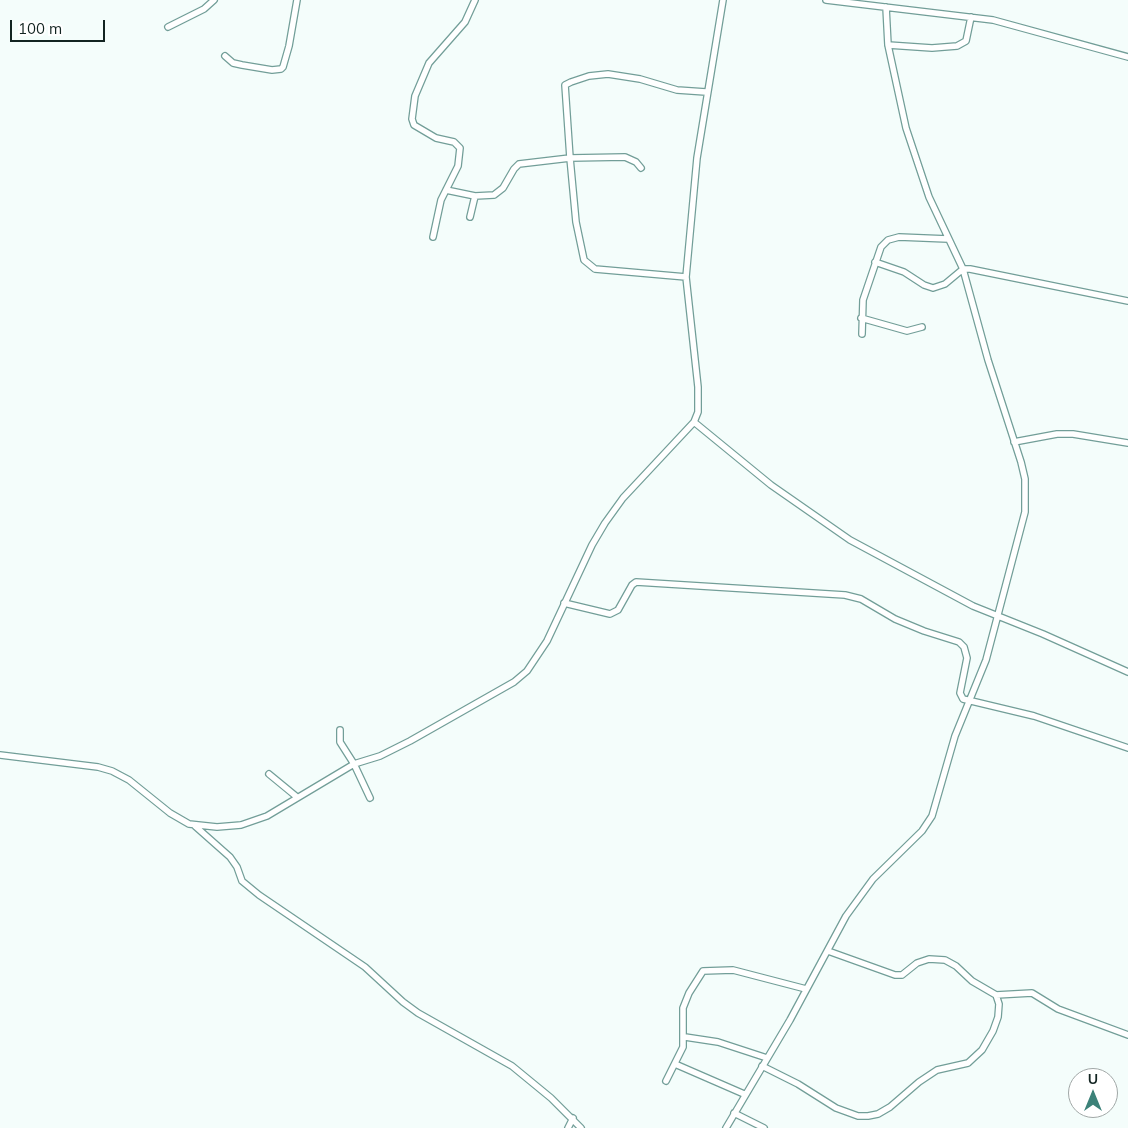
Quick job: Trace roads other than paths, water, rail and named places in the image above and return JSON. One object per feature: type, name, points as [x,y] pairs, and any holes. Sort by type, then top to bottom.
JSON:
[{"type":"street","points":[[168,28],[204,9],[214,0]]},
{"type":"street","points":[[225,56],[233,62],[242,65],[272,70],[281,69],[289,46],[297,0]]},
{"type":"street","points":[[433,237],[436,213],[458,166],[460,148],[454,142],[436,138],[414,126],[412,119],[415,96],[429,63],[465,22],[475,0]]},
{"type":"street","points":[[195,826],[217,827],[254,822],[284,807],[297,797],[354,764],[398,747],[514,682],[537,659],[592,545],[623,498],[694,422],[698,412],[698,387],[686,277],[697,158],[706,92],[723,0]]},
{"type":"street","points":[[826,0],[970,17],[1009,24],[1128,56]]},
{"type":"street","points":[[726,1128],[744,1094],[767,1058],[863,892],[922,831],[932,816],[955,736],[986,660],[1025,512],[1025,479],[988,360],[963,269],[917,166],[906,128],[888,45],[886,7]]},
{"type":"street","points":[[888,45],[932,48],[957,46],[966,41],[970,17]]},
{"type":"street","points":[[686,277],[595,269],[587,264],[581,250],[576,222],[565,85],[589,76],[608,74],[640,79],[677,90],[706,92]]},
{"type":"street","points":[[446,190],[475,196],[499,193],[519,164],[570,158],[625,157],[636,162],[641,168]]},
{"type":"street","points":[[470,217],[475,196]]},
{"type":"street","points":[[862,334],[863,300],[881,247],[894,238],[948,239]]},
{"type":"street","points":[[875,262],[904,272],[924,285],[933,288],[945,284],[963,269],[975,269],[1128,301]]},
{"type":"street","points":[[861,318],[907,331],[922,327]]},
{"type":"street","points":[[694,422],[771,485],[850,540],[972,606],[1030,628],[1128,672]]},
{"type":"street","points":[[1014,442],[1057,434],[1072,434],[1128,443]]},
{"type":"street","points":[[564,602],[610,614],[618,610],[632,585],[636,582],[845,595],[861,600],[895,619],[924,631],[959,642],[964,647],[967,658],[960,693],[963,699],[1034,716],[1128,748]]},
{"type":"street","points":[[340,730],[340,742],[354,764],[370,798]]},
{"type":"street","points":[[0,755],[89,766],[112,771],[129,780],[170,813],[195,826],[230,858],[237,867],[242,881],[259,895],[365,967],[402,1002],[418,1013],[512,1066],[531,1080],[573,1118],[581,1128]]},
{"type":"street","points":[[269,774],[297,797]]},
{"type":"street","points":[[828,951],[895,975],[902,975],[916,963],[928,959],[945,960],[956,966],[978,985],[996,995],[1032,993],[1058,1008],[1128,1035]]},
{"type":"street","points":[[666,1081],[675,1064],[685,1037],[682,1027],[683,1008],[689,993],[706,969],[733,970],[806,989]]},
{"type":"street","points":[[762,1066],[845,1112],[858,1116],[878,1114],[890,1107],[930,1074],[937,1070],[964,1065],[974,1059],[993,1031],[998,1017],[999,1004],[996,995]]},
{"type":"street","points":[[685,1037],[718,1042],[767,1058]]},
{"type":"street","points":[[675,1064],[744,1094]]},
{"type":"street","points":[[734,1113],[764,1128]]},
{"type":"street","points":[[568,1128],[573,1118]]}]
